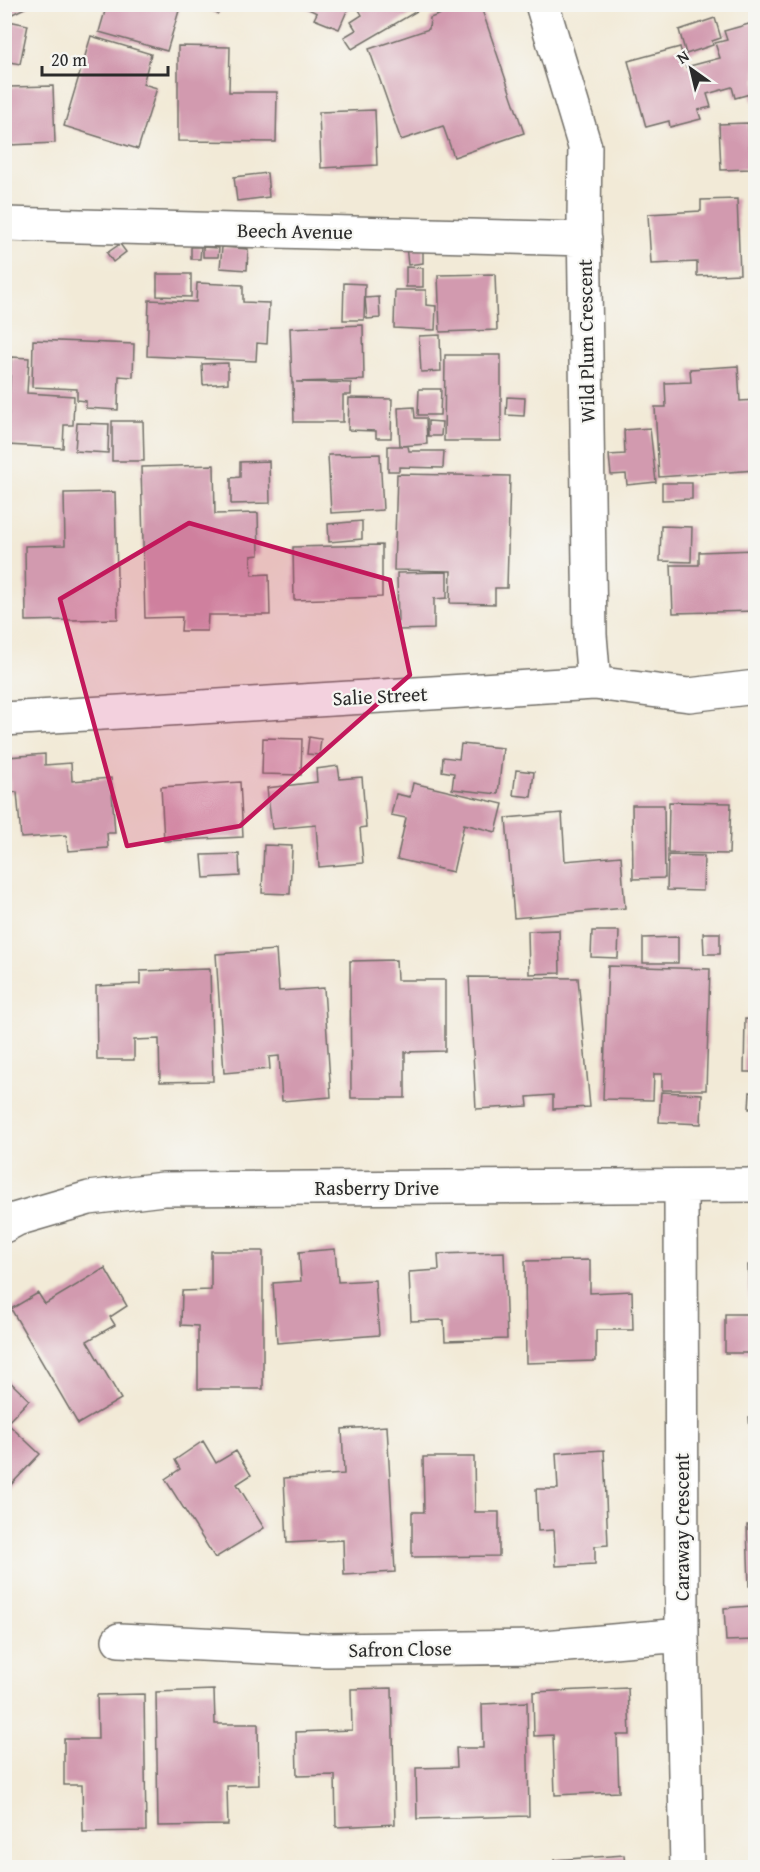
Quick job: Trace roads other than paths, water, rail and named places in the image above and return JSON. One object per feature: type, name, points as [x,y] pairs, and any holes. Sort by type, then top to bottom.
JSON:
[{"type":"street","name":"Wild Plum Crescent","points":[[542,4],[585,147],[590,635],[594,683]]},
{"type":"street","name":"Beech Avenue","points":[[4,224],[585,239]]},
{"type":"street","name":"Salie Street","points":[[4,719],[594,683],[689,695],[756,687]]},
{"type":"street","name":"Rasberry Drive","points":[[4,1226],[17,1219],[89,1198],[163,1190],[756,1185]]},
{"type":"street","name":"Caraway Crescent","points":[[681,1186],[682,1635],[687,1868]]},
{"type":"street","name":"Safron Close","points":[[119,1640],[327,1650],[544,1647],[682,1635]]}]
